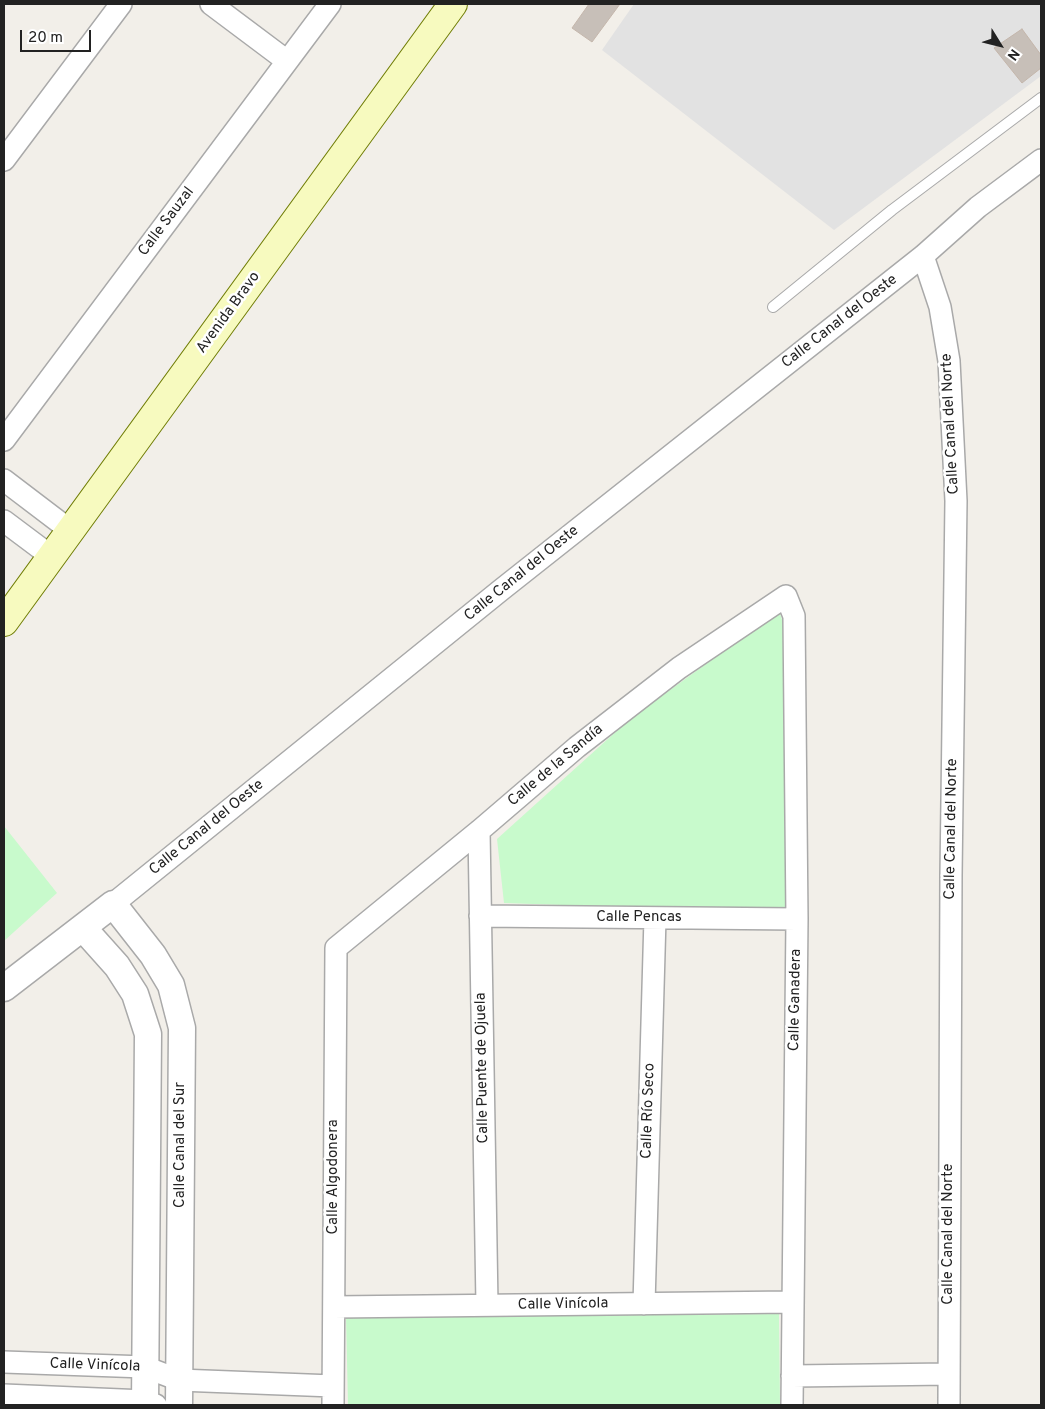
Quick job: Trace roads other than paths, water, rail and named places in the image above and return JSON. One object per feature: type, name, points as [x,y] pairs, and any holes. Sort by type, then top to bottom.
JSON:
[{"type":"main road","name":"Avenida Bravo","points":[[4,622],[453,4]]},
{"type":"street","points":[[4,160],[122,4]]},
{"type":"street","points":[[211,4],[287,62]]},
{"type":"street","name":"Calle Sauzal","points":[[4,440],[330,4]]},
{"type":"street","name":"Calle Canal del Oeste","points":[[4,988],[83,928],[501,590],[923,256],[978,207],[1041,160]]},
{"type":"street","name":"Calle Canal del Norte","points":[[923,256],[940,307],[949,361],[956,501],[951,875],[949,1405]]},
{"type":"street","points":[[4,480],[71,531]]},
{"type":"street","points":[[4,521],[52,557]]},
{"type":"street","name":"Calle de la Sandía","points":[[336,948],[479,831],[584,741],[679,668],[786,596]]},
{"type":"street","name":"Calle Ganadera","points":[[786,596],[794,616],[797,919],[792,1405]]},
{"type":"street","name":"Calle Puente de Ojuela","points":[[479,831],[487,1305]]},
{"type":"street","name":"Calle Canal del Sur","points":[[113,904],[153,955],[172,985],[182,1028],[179,1393]]},
{"type":"street","name":"Calle Pencas","points":[[480,916],[797,919]]},
{"type":"street","name":"Calle Río Seco","points":[[644,1304],[655,918]]},
{"type":"street","points":[[4,1395],[149,1404],[145,1367],[148,1034],[135,994],[117,966],[83,928]]},
{"type":"street","name":"Calle Algodonera","points":[[333,1396],[336,948]]},
{"type":"street","name":"Calle Vinícola","points":[[334,1307],[792,1302]]},
{"type":"street","name":"Calle Vinícola","points":[[4,1362],[145,1367],[179,1393],[333,1396]]},
{"type":"street","points":[[792,1376],[948,1374]]},
{"type":"lane","points":[[773,307],[892,210],[1041,98]]}]
